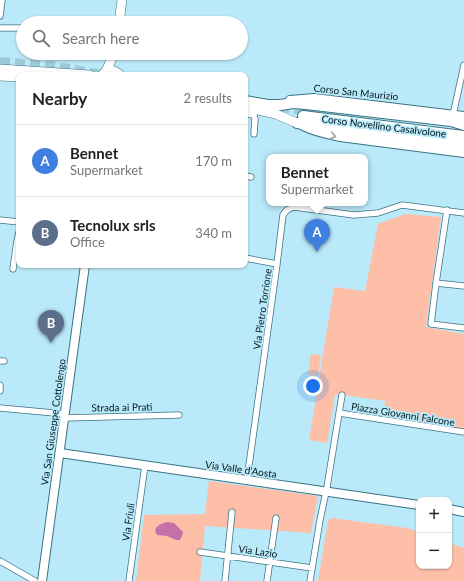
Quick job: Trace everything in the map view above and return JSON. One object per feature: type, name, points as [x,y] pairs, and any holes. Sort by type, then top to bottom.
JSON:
[{"type":"highway","points":[[248,101],[268,105],[294,103],[306,104],[451,121],[464,125]]},
{"type":"highway","points":[[301,116],[464,145]]},
{"type":"highway","name":"Corso Novellino Casalvolone","points":[[301,116],[464,129]]},
{"type":"highway","name":"Corso Novellino Casalvolone","points":[[301,116],[464,136]]},
{"type":"main road","points":[[120,16],[122,0]]},
{"type":"main road","points":[[105,72],[111,60]]},
{"type":"main road","points":[[115,60],[115,66],[118,72]]},
{"type":"main road","points":[[0,69],[45,72]]},
{"type":"main road","points":[[0,76],[16,77]]},
{"type":"main road","points":[[248,108],[276,114],[301,116]]},
{"type":"street","points":[[0,16],[2,0]]},
{"type":"street","points":[[0,28],[16,28]]},
{"type":"street","points":[[452,115],[464,65]]},
{"type":"street","name":"Corso San Maurizio","points":[[248,98],[275,102],[314,98],[464,116]]},
{"type":"street","points":[[248,114],[254,115],[255,118],[254,134]]},
{"type":"street","points":[[301,116],[310,129],[322,133],[340,137],[464,153]]},
{"type":"street","name":"Via Pietro Torrione","points":[[247,480],[283,215],[287,209],[294,207],[354,215],[378,213],[402,205],[447,210]]},
{"type":"street","points":[[464,213],[447,210],[431,324],[464,328]]},
{"type":"street","points":[[0,220],[16,222]]},
{"type":"street","points":[[13,269],[16,241]]},
{"type":"street","points":[[248,259],[277,264]]},
{"type":"street","name":"Via San Giuseppe Cottolengo","points":[[42,581],[85,268]]},
{"type":"street","points":[[436,282],[464,286]]},
{"type":"street","points":[[0,385],[0,391]]},
{"type":"street","name":"Piazza Giovanni Falcone","points":[[310,581],[342,395]]},
{"type":"street","name":"Strada ai Prati","points":[[0,408],[65,416],[179,415]]},
{"type":"street","name":"Piazza Giovanni Falcone","points":[[339,413],[464,432]]},
{"type":"street","name":"Via Valle d'Aosta","points":[[60,453],[416,505]]},
{"type":"street","name":"Via Friuli","points":[[129,581],[145,465]]},
{"type":"street","points":[[452,510],[464,512]]},
{"type":"street","points":[[225,581],[232,512]]},
{"type":"street","points":[[267,581],[276,518]]},
{"type":"street","name":"Via Lazio","points":[[200,552],[312,568]]},
{"type":"street","points":[[0,561],[35,581]]},
{"type":"shaded area","points":[[405,214],[441,217],[426,327],[464,334],[464,430],[383,418],[385,401],[335,394],[327,443],[309,440],[334,287],[365,291],[378,224]]},
{"type":"shaded area","points":[[311,354],[321,355],[318,376],[308,375]]},
{"type":"shaded area","points":[[209,481],[318,496],[311,533],[205,526],[200,581],[136,581],[144,515],[205,514]]},
{"type":"shaded area","points":[[332,518],[407,528],[416,531],[416,569],[452,569],[452,544],[464,548],[464,581],[318,581],[328,521]]},
{"type":"shaded area","points":[[167,522],[174,523],[183,532],[180,540],[157,535],[155,530],[156,528]]},
{"type":"tunnel","points":[[0,62],[52,66],[85,72]]},
{"type":"tunnel","points":[[280,106],[303,110]]},
{"type":"place","name":"Bennet","points":[[317,252]]},
{"type":"place","name":"Tecnolux srls","points":[[51,343]]}]
